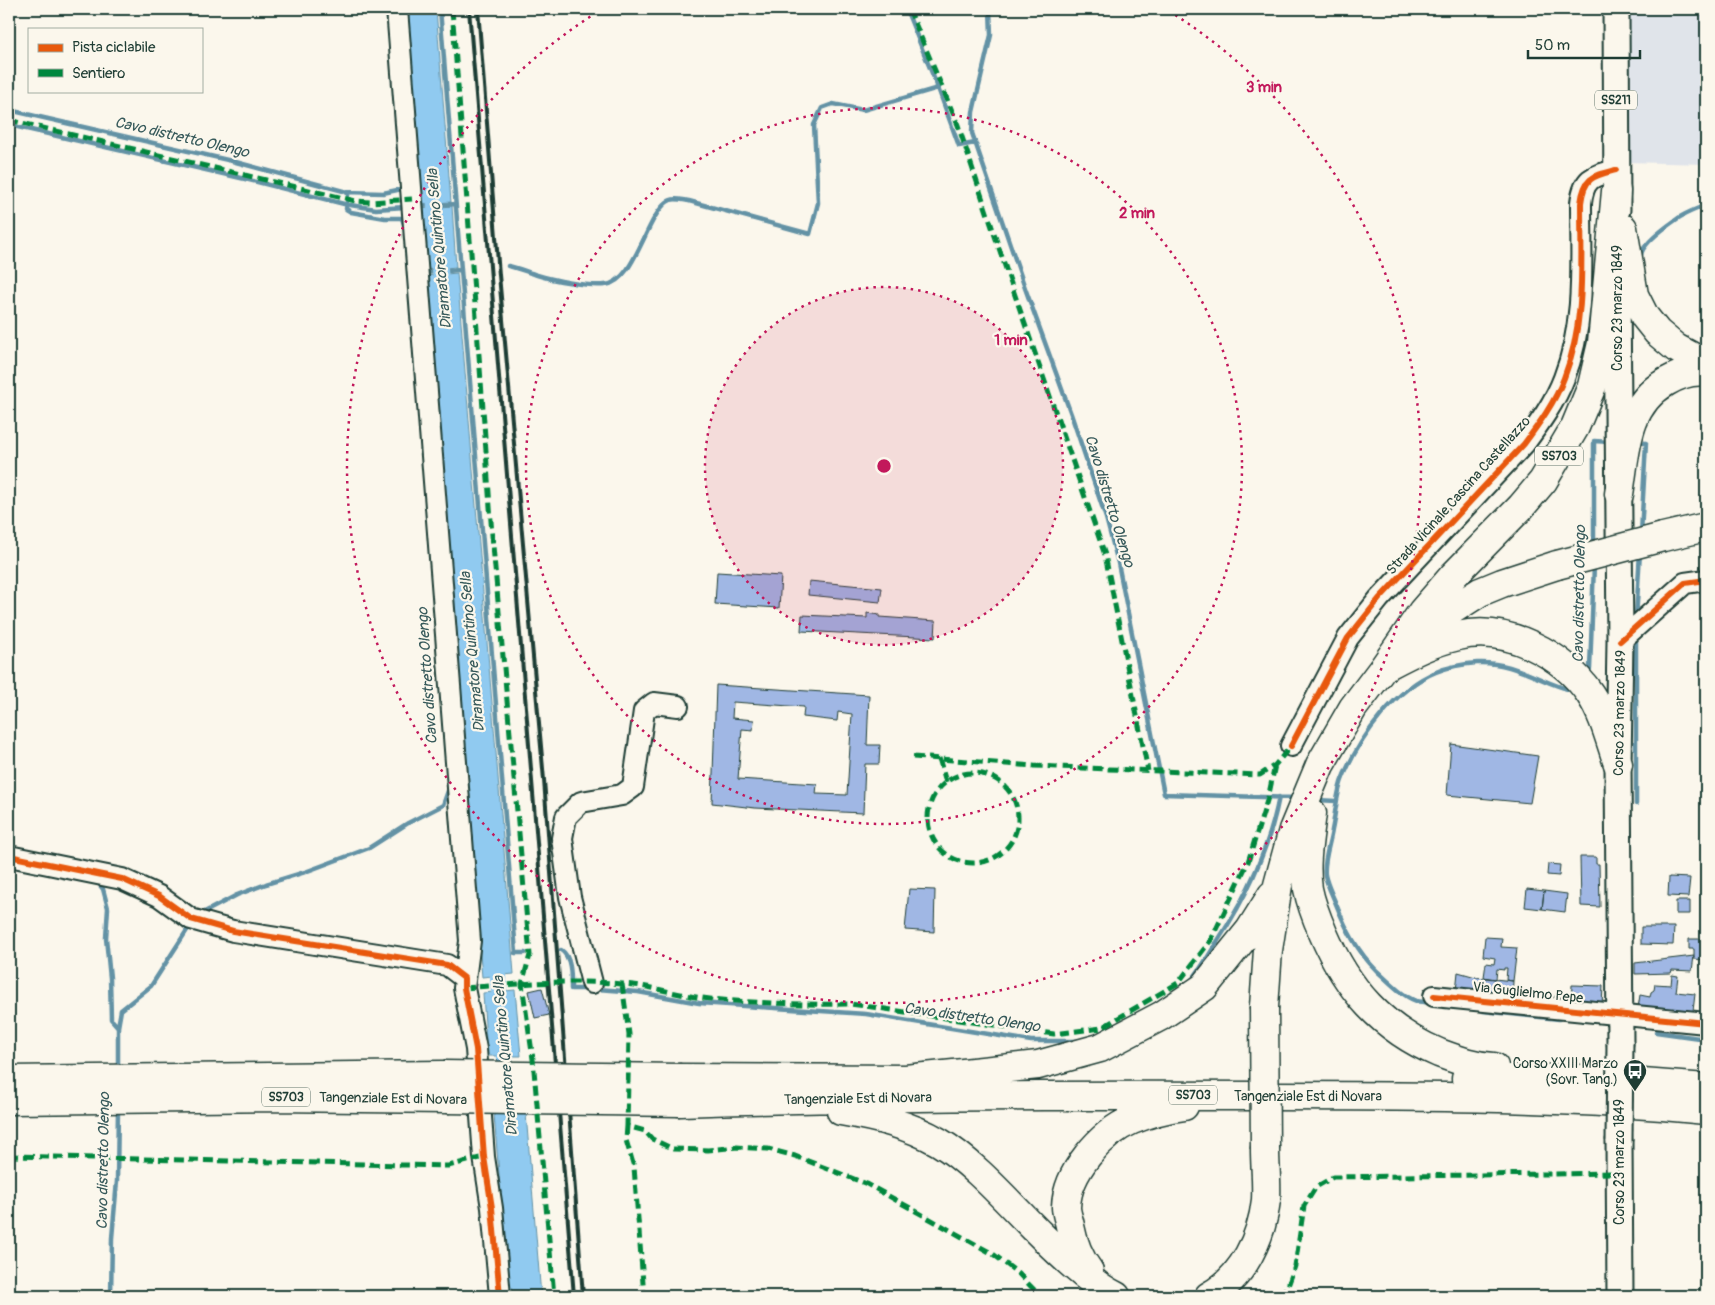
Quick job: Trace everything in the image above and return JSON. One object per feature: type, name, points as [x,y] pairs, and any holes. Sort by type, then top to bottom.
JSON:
[{"type":"highway","points":[[1616,180],[1634,295],[1645,317],[1656,332],[1676,348],[1706,364]]},
{"type":"highway","name":"SS703","points":[[1592,1079],[1534,1068],[1479,1066],[1457,1060],[1392,1028],[1354,990],[1333,957],[1318,922],[1308,889],[1307,848],[1310,800],[1320,765],[1354,708],[1422,612],[1454,576],[1521,508],[1543,481],[1575,428],[1592,386],[1602,343],[1616,180]]},
{"type":"highway","points":[[1619,494],[1623,442],[1637,409],[1653,390],[1676,376],[1698,371],[1706,372]]},
{"type":"highway","name":"SS703","points":[[1384,667],[1424,628],[1468,599],[1502,583],[1557,565],[1706,527]]},
{"type":"highway","name":"SS703","points":[[1384,667],[1426,645],[1459,635],[1484,634],[1501,636],[1540,650],[1562,664],[1590,693],[1604,722],[1618,764]]},
{"type":"highway","name":"SS703","points":[[1209,1296],[1218,1291],[1238,1270],[1257,1240],[1266,1200],[1264,1007],[1268,950],[1278,885],[1293,830],[1310,800]]},
{"type":"highway","name":"SS703","points":[[906,1079],[1038,1065],[1100,1048],[1161,1016],[1204,987],[1250,930],[1278,885]]},
{"type":"highway","name":"Tangenziale Est di Novara","points":[[681,1090],[906,1079],[1592,1079],[1706,1088]]},
{"type":"highway","name":"Tangenziale Est di Novara","points":[[9,1080],[119,1089],[275,1097],[445,1087],[681,1090],[818,1098],[1451,1096],[1571,1100],[1706,1110]]},
{"type":"highway","name":"Tangenziale Est di Novara","points":[[9,1100],[119,1089]]},
{"type":"highway","name":"SS703","points":[[681,1090],[878,1117],[908,1127],[939,1142],[969,1164],[1057,1251],[1111,1294]]},
{"type":"highway","name":"SS703","points":[[1111,1294],[1084,1264],[1072,1239],[1066,1208],[1069,1188],[1081,1164],[1100,1141],[1131,1120],[1167,1108],[1251,1096]]},
{"type":"main road","name":"Corso 23 marzo 1849","points":[[1616,9],[1616,180],[1623,442]]},
{"type":"main road","name":"Corso 23 marzo 1849","points":[[1619,494],[1630,631],[1618,764],[1620,1296]]},
{"type":"street","points":[[396,9],[470,941],[464,988],[476,1049],[484,1157],[492,1208],[500,1296]]},
{"type":"street","name":"Strada Vicinale Cascina Castellazzo","points":[[1291,746],[1348,638],[1379,599],[1524,444],[1542,421],[1564,380],[1576,338],[1581,304],[1580,203],[1582,190],[1587,181],[1594,176],[1616,180]]},
{"type":"street","points":[[1630,631],[1685,583],[1706,580]]},
{"type":"street","points":[[592,983],[570,897],[562,838],[566,817],[581,802],[622,795],[633,787],[644,711],[654,703],[678,706]]},
{"type":"street","points":[[9,856],[122,879],[159,896],[197,921],[233,931],[447,965],[464,978]]},
{"type":"street","name":"Via Guglielmo Pepe","points":[[1434,996],[1706,1023]]},
{"type":"shaded area","points":[[1624,9],[1706,9],[1706,164],[1625,162]]},
{"type":"water","points":[[402,9],[436,9],[451,202],[418,204]]},
{"type":"water","points":[[452,206],[456,267],[424,270],[419,209]]},
{"type":"water","points":[[457,273],[514,974],[482,977],[424,276]]},
{"type":"water","points":[[515,990],[521,1056],[487,1056],[483,993]]},
{"type":"water","points":[[494,1114],[526,1114],[541,1296],[509,1296]]},
{"type":"building","points":[[717,572],[781,576],[779,608],[715,604]]},
{"type":"building","points":[[809,581],[882,588],[880,602],[808,595]]},
{"type":"building","points":[[867,613],[879,615],[879,617],[936,621],[935,638],[801,631],[802,615],[867,618]]},
{"type":"building","points":[[716,685],[869,695],[867,745],[880,745],[879,764],[865,764],[863,813],[755,808],[712,803]],"holes":[[[733,702],[804,707],[803,717],[837,721],[838,712],[852,714],[847,795],[816,794],[817,784],[738,779],[742,729],[753,730],[754,720],[732,718]]]},
{"type":"building","points":[[1451,744],[1538,756],[1530,803],[1447,795]]},
{"type":"building","points":[[1580,857],[1596,857],[1596,864],[1599,864],[1600,907],[1581,906]]},
{"type":"building","points":[[1548,864],[1560,865],[1559,876],[1547,875]]},
{"type":"building","points":[[1669,877],[1690,878],[1688,897],[1668,896]]},
{"type":"building","points":[[909,889],[935,890],[934,932],[905,930]]},
{"type":"building","points":[[1527,889],[1544,891],[1542,909],[1525,907]]},
{"type":"building","points":[[1544,891],[1567,894],[1565,912],[1542,909]]},
{"type":"building","points":[[1676,901],[1690,901],[1690,914],[1676,914]]},
{"type":"building","points":[[1641,927],[1674,927],[1673,945],[1641,944]]},
{"type":"building","points":[[1485,937],[1502,938],[1501,947],[1517,948],[1513,981],[1506,980],[1507,968],[1504,968],[1504,970],[1497,969],[1496,979],[1484,977],[1486,963],[1494,964],[1495,958],[1483,956]]},
{"type":"building","points":[[1689,939],[1706,939],[1706,960],[1694,959],[1694,949],[1689,949]]},
{"type":"building","points":[[1694,956],[1692,971],[1672,970],[1671,973],[1635,974],[1635,963]]},
{"type":"building","points":[[1458,972],[1476,977],[1513,981],[1512,998],[1456,991]]},
{"type":"building","points":[[1672,975],[1678,976],[1676,992],[1695,994],[1693,1011],[1638,1008],[1640,995],[1650,997],[1655,984],[1671,985]]},
{"type":"building","points":[[1572,985],[1603,986],[1602,1006],[1571,1004]]},
{"type":"building","points":[[542,988],[549,1015],[535,1018],[529,991]]},
{"type":"building","points":[[1522,990],[1550,993],[1550,1002],[1521,999]]},
{"type":"building","points":[[1465,1292],[1465,1296],[1448,1296],[1448,1293]]},
{"type":"waterway","name":"Cavo distretto Olengo","points":[[440,9],[516,953]]},
{"type":"waterway","name":"Cavo distretto Olengo","points":[[906,9],[959,146],[975,143]]},
{"type":"waterway","name":"Cavo distretto Olengo","points":[[990,9],[991,35],[973,112],[972,133],[1106,518],[1118,563],[1164,794],[1296,798]]},
{"type":"waterway","name":"Cavo distretto Olengo","points":[[508,266],[544,277],[580,284],[605,285],[615,281],[632,262],[659,210],[669,200],[675,199],[689,201],[810,234],[818,203],[814,125],[822,108],[833,104],[863,110],[938,88]]},
{"type":"waterway","name":"Cavo distretto Olengo","points":[[9,110],[232,161],[347,192],[348,195]]},
{"type":"waterway","name":"Cavo distretto Olengo","points":[[9,125],[245,179],[344,204]]},
{"type":"waterway","name":"Diramatore Quintino Sella","points":[[433,182],[442,295]]},
{"type":"waterway","points":[[347,192],[383,193],[402,189],[402,184]]},
{"type":"waterway","name":"Cavo distretto Olengo","points":[[347,202],[346,209],[351,212],[385,218],[402,218],[405,227]]},
{"type":"waterway","name":"Cavo distretto Olengo","points":[[418,206],[455,204]]},
{"type":"waterway","name":"Cavo distretto Olengo","points":[[350,205],[376,209],[405,207]]},
{"type":"waterway","name":"Cavo distretto Olengo","points":[[1641,256],[1650,241],[1667,226],[1684,215],[1706,205]]},
{"type":"waterway","name":"Cavo distretto Olengo","points":[[423,273],[459,270]]},
{"type":"waterway","name":"Cavo distretto Olengo","points":[[1594,545],[1594,441],[1610,442]]},
{"type":"waterway","points":[[1636,442],[1646,443],[1641,534]]},
{"type":"waterway","points":[[1636,619],[1640,552]]},
{"type":"waterway","name":"Cavo distretto Olengo","points":[[1586,676],[1590,669],[1594,565]]},
{"type":"waterway","points":[[1636,634],[1636,804]]},
{"type":"waterway","name":"Cavo distretto Olengo","points":[[1431,1003],[1416,1001],[1406,996],[1377,971],[1358,948],[1348,931],[1328,886],[1325,864],[1338,795],[1344,775],[1360,745],[1381,715],[1407,689],[1421,679],[1441,670],[1467,664],[1491,663],[1515,669],[1574,691]]},
{"type":"waterway","name":"Cavo distretto Olengo","points":[[199,915],[237,895],[369,848],[408,823],[443,805],[449,788]]},
{"type":"waterway","name":"Cavo distretto Olengo","points":[[1191,981],[1228,925],[1247,890],[1263,854],[1279,797]]},
{"type":"waterway","name":"Cavo distretto Olengo","points":[[1317,800],[1336,801]]},
{"type":"waterway","name":"Cavo distretto Olengo","points":[[94,882],[103,889],[108,908],[106,938],[110,978],[111,1019],[118,1027]]},
{"type":"waterway","name":"Cavo distretto Olengo","points":[[118,1070],[118,1027],[121,1010],[151,986],[191,924]]},
{"type":"waterway","name":"Cavo distretto Olengo","points":[[561,950],[565,953],[569,962],[571,989],[638,992],[699,1003],[866,1014],[1031,1041],[1078,1041]]},
{"type":"waterway","name":"Cavo distretto Olengo","points":[[515,953],[525,953]]},
{"type":"waterway","name":"Diramatore Quintino Sella","points":[[496,955],[507,1082]]},
{"type":"waterway","name":"Cavo distretto Olengo","points":[[1483,1011],[1559,1019]]},
{"type":"waterway","name":"Cavo distretto Olengo","points":[[1656,1032],[1706,1039]]},
{"type":"waterway","name":"Cavo distretto Olengo","points":[[111,1296],[112,1238],[117,1181],[118,1108]]},
{"type":"railway","points":[[469,9],[574,1296]]},
{"type":"railway","points":[[478,9],[499,275],[544,780],[583,1296]]},
{"type":"marked path","points":[[452,9],[492,535],[530,955],[522,984],[533,1059],[554,1296]]},
{"type":"marked path","points":[[909,9],[958,125],[1105,555],[1148,771]]},
{"type":"marked path","points":[[9,120],[356,201],[412,199]]},
{"type":"marked path","points":[[913,757],[1034,766],[1260,775],[1275,765],[1291,746]]},
{"type":"marked path","points":[[939,758],[946,782]]},
{"type":"marked path","points":[[464,988],[544,983],[604,983],[635,985],[688,996],[745,1002],[851,1004],[1054,1034],[1101,1028],[1178,983],[1211,940],[1248,862],[1269,794],[1275,765]]},
{"type":"marked path","points":[[964,773],[982,773],[998,780],[1011,793],[1018,809],[1018,818],[1018,827],[1011,843],[998,856],[982,863],[964,863],[948,856],[935,843],[928,827],[928,809],[935,793],[948,780],[964,773]]},
{"type":"marked path","points":[[622,984],[629,1034],[627,1126],[645,1131],[652,1139],[673,1149],[708,1150],[737,1147],[768,1149],[795,1156],[867,1184],[993,1254],[1019,1274],[1040,1296]]},
{"type":"marked path","points":[[627,1126],[626,1140],[634,1167],[644,1296]]},
{"type":"marked path","points":[[9,1156],[448,1166],[484,1157]]},
{"type":"marked path","points":[[1279,1296],[1288,1286],[1295,1266],[1304,1206],[1316,1187],[1333,1177],[1619,1173]]},
{"type":"cycle path","points":[[1291,746],[1348,638],[1379,599],[1524,444],[1551,404],[1564,378],[1576,335],[1581,292],[1582,194],[1591,179],[1616,170]]},
{"type":"cycle path","points":[[1620,641],[1685,583],[1706,580]]},
{"type":"cycle path","points":[[9,856],[122,879],[159,896],[191,919],[233,931],[447,965],[464,978],[464,988],[476,1049],[484,1157],[492,1208],[500,1296]]},
{"type":"cycle path","points":[[1434,996],[1706,1023]]},
{"type":"place","name":"Corso XXIII Marzo (Sovr. Tang.)","points":[[1635,1092]]}]
